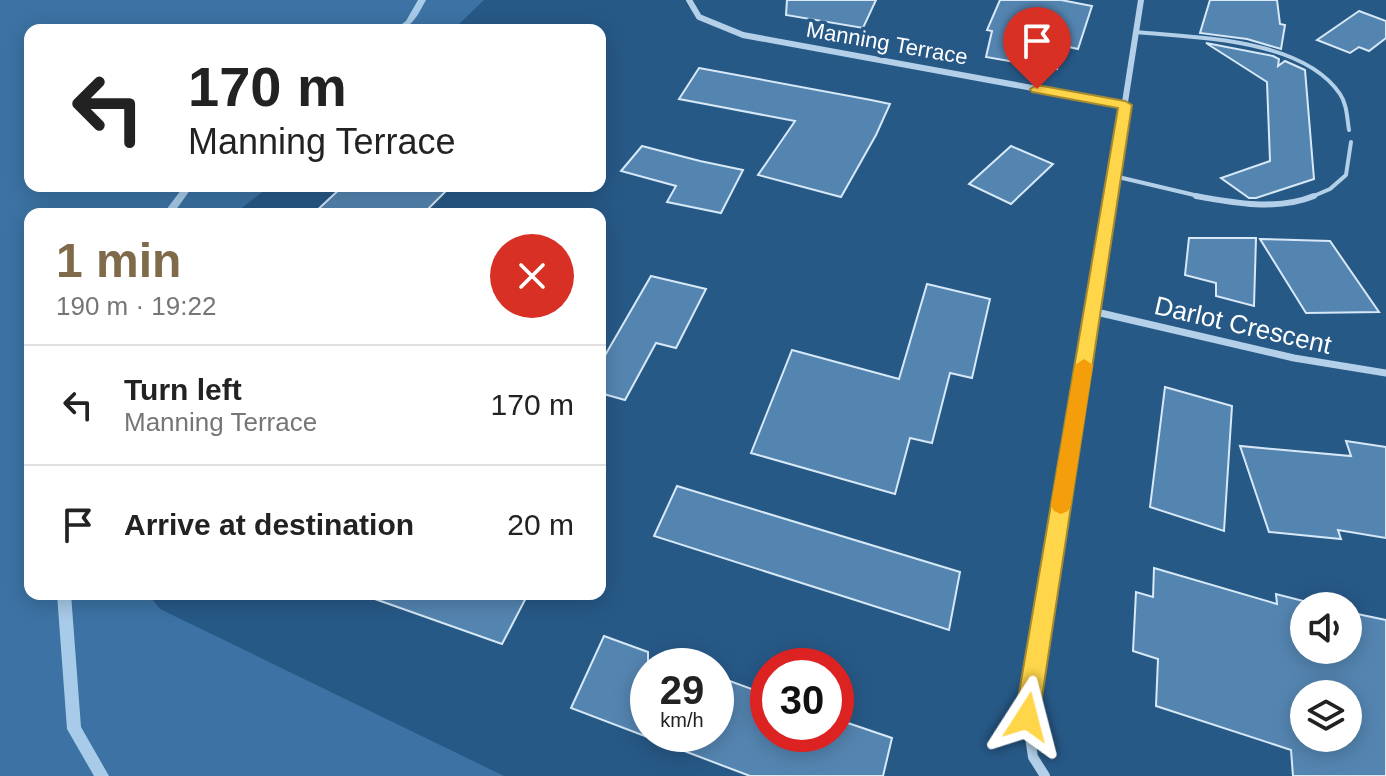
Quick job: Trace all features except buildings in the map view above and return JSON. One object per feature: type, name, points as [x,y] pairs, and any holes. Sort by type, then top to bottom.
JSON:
[{"type":"street","name":"Manning Terrace","points":[[689,0],[695,13],[715,26],[743,35],[1125,105]]},
{"type":"street","points":[[1045,776],[1033,757],[1027,717],[1141,0]]},
{"type":"street","name":"Darlot Crescent","points":[[1092,311],[1294,358],[1386,373]]},
{"type":"lane","points":[[1136,32],[1249,46],[1313,67],[1342,96],[1349,130]]},
{"type":"lane","points":[[1114,176],[1244,203],[1292,204],[1319,195],[1339,183],[1348,171],[1351,142]]},
{"type":"shaded area","points":[[0,0],[484,0],[459,24],[24,24],[24,192],[262,192],[242,208],[24,208],[24,600],[153,600],[160,609],[504,776],[0,776]]},
{"type":"waterway","points":[[406,24],[422,0]]},
{"type":"waterway","points":[[172,208],[184,192]]},
{"type":"waterway","points":[[64,600],[74,729],[102,776]]},
{"type":"slow traffic","points":[[1061,505],[1084,365]]},
{"type":"route","points":[[1027,717],[1125,105],[1037,89]]}]
